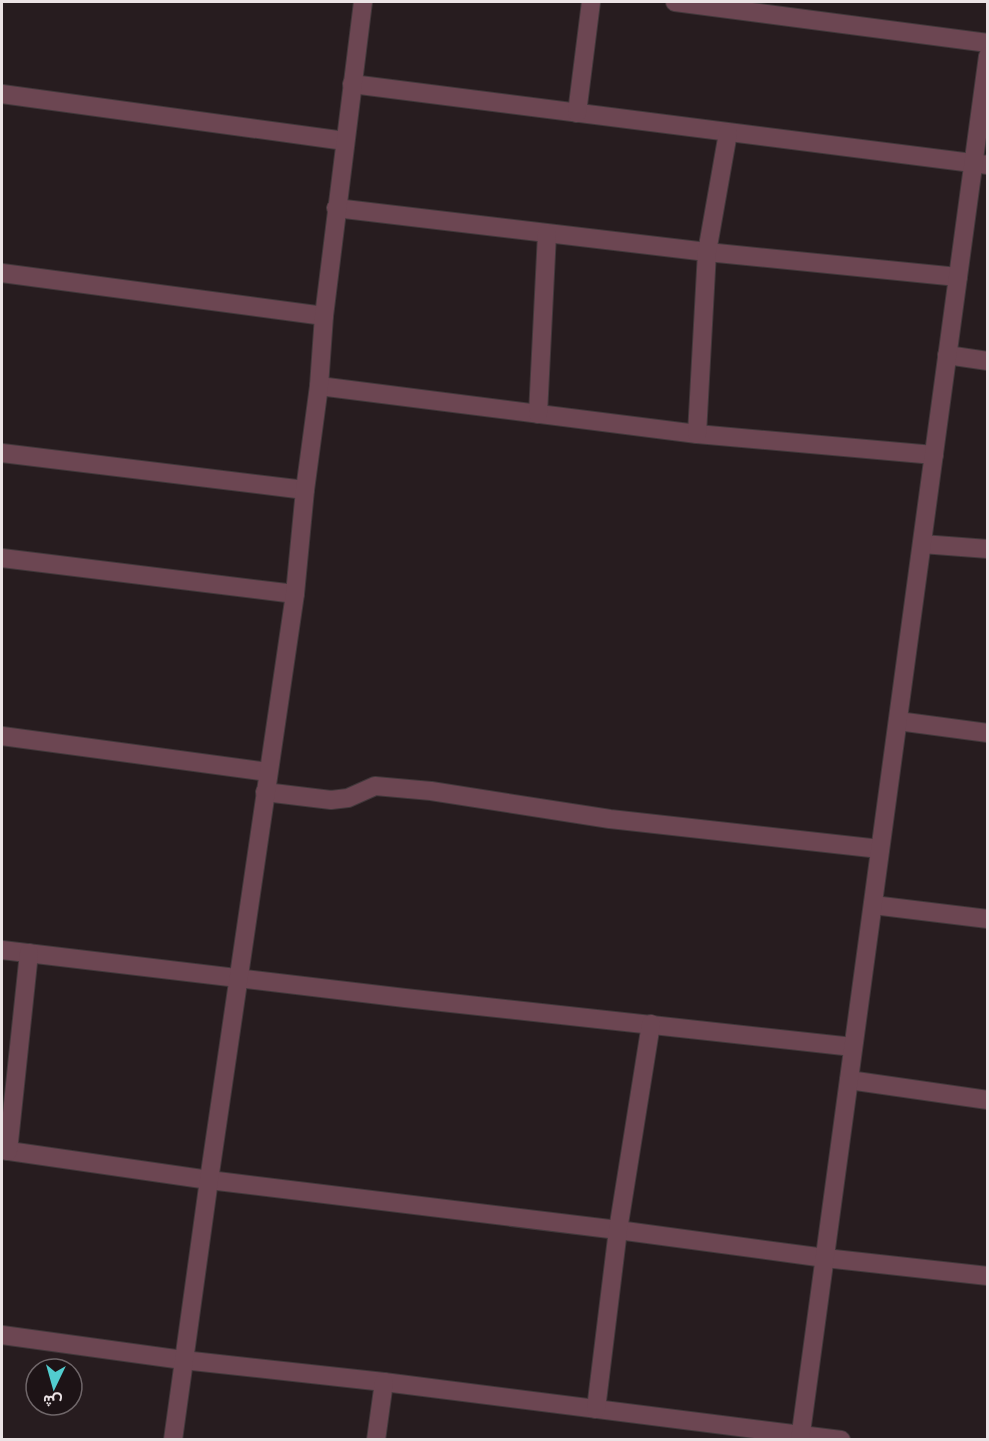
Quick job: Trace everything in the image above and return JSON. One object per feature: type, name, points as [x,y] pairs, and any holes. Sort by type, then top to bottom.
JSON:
[{"type":"street","points":[[173,1440],[295,594],[305,490],[319,386],[336,208],[363,2]]},
{"type":"street","points":[[577,113],[591,2]]},
{"type":"street","points":[[675,2],[987,43]]},
{"type":"street","points":[[801,1437],[947,355],[958,277],[980,164],[987,56]]},
{"type":"street","points":[[352,84],[980,164]]},
{"type":"street","points":[[2,94],[345,141]]},
{"type":"street","points":[[697,434],[707,252],[728,133]]},
{"type":"street","points":[[336,208],[707,252],[958,277]]},
{"type":"street","points":[[538,414],[547,234]]},
{"type":"street","points":[[2,273],[324,316]]},
{"type":"street","points":[[947,355],[987,361]]},
{"type":"street","points":[[319,386],[697,434],[934,455]]},
{"type":"street","points":[[2,453],[305,490]]},
{"type":"street","points":[[922,544],[987,549]]},
{"type":"street","points":[[2,558],[295,594]]},
{"type":"street","points":[[898,721],[987,733]]},
{"type":"street","points":[[2,736],[268,772]]},
{"type":"street","points":[[265,792],[331,800],[348,798],[375,786],[431,791],[610,819],[880,849]]},
{"type":"street","points":[[873,905],[987,919]]},
{"type":"street","points":[[2,950],[238,979],[854,1047]]},
{"type":"street","points":[[29,953],[5,1151],[209,1180],[825,1258],[987,1276]]},
{"type":"street","points":[[596,1408],[618,1230],[651,1024]]},
{"type":"street","points":[[849,1080],[987,1100]]},
{"type":"street","points":[[2,1335],[183,1360],[384,1382],[596,1408],[801,1437],[841,1440]]},
{"type":"street","points":[[376,1440],[384,1382]]}]
